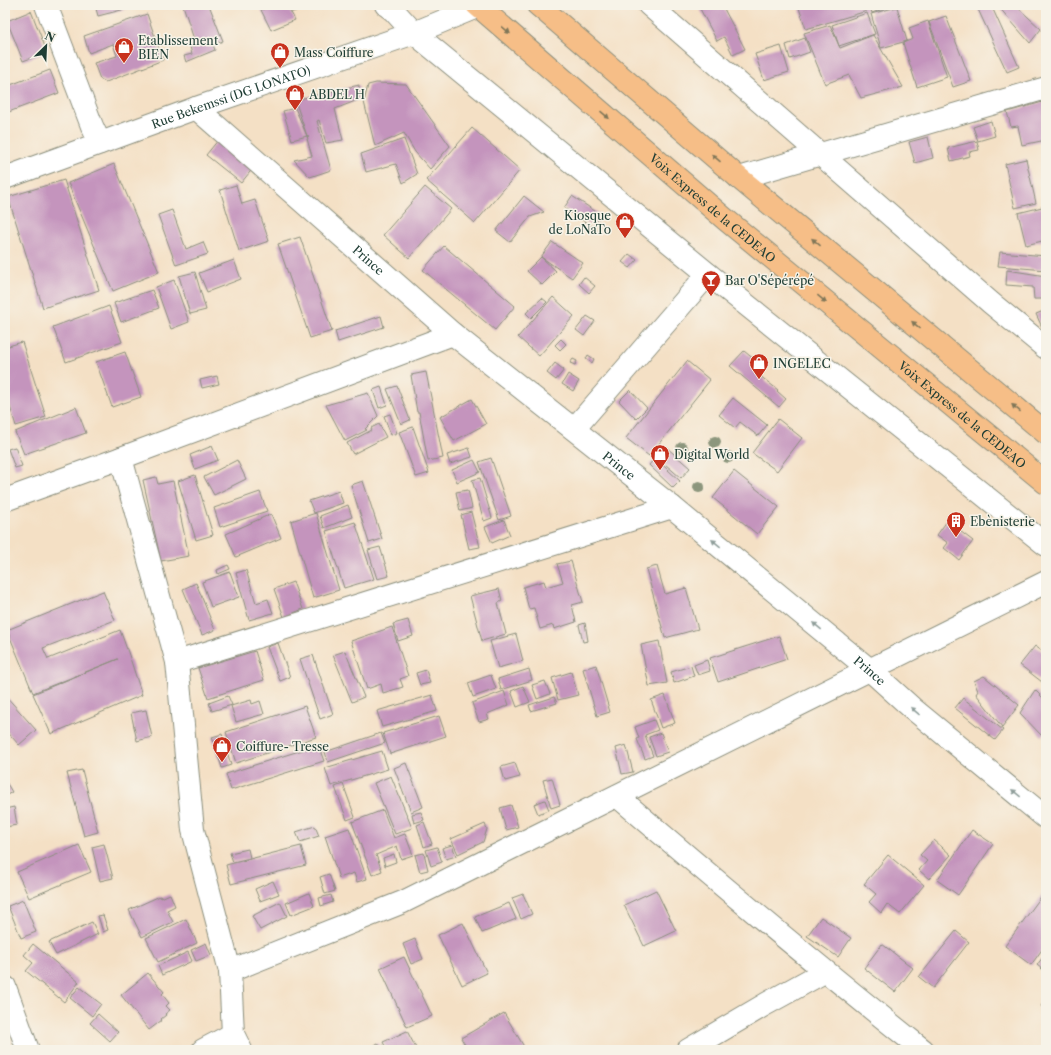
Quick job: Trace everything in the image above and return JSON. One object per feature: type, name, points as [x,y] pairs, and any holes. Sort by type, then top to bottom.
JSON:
[{"type":"main road","points":[[538,5],[738,178],[1046,433]]},
{"type":"main road","name":"Voix Express de la CEDEAO","points":[[478,6],[725,219],[1046,483]]},
{"type":"street","points":[[46,5],[92,126],[100,143]]},
{"type":"street","points":[[386,5],[394,11],[414,33],[708,274],[1046,545]]},
{"type":"street","points":[[649,5],[991,303],[1046,348]]},
{"type":"street","name":"Rue Bekemssi (DG LONATO)","points":[[5,178],[196,108],[414,33],[478,6]]},
{"type":"street","points":[[738,178],[1046,88]]},
{"type":"street","name":"Prince","points":[[196,108],[453,334],[672,507],[870,670],[912,708],[1046,818]]},
{"type":"street","points":[[574,429],[708,274]]},
{"type":"street","points":[[5,500],[122,458],[453,334]]},
{"type":"street","points":[[122,458],[177,662],[193,830],[230,971],[237,1042],[203,1050]]},
{"type":"street","points":[[177,662],[672,507]]},
{"type":"street","points":[[230,971],[403,902],[1046,582]]},
{"type":"street","points":[[617,796],[824,972],[923,1050]]},
{"type":"street","points":[[688,1050],[760,1007],[824,972]]},
{"type":"street","points":[[5,987],[28,1050]]},
{"type":"building","points":[[95,5],[132,5],[133,7],[98,16]]},
{"type":"building","points":[[183,5],[209,5],[223,41],[213,45],[215,50],[186,62],[184,56],[192,54],[190,47],[196,46]]},
{"type":"building","points":[[275,5],[287,5],[295,20],[271,30],[261,10]]},
{"type":"building","points":[[288,5],[307,5],[308,8],[292,12]]},
{"type":"building","points":[[698,5],[722,5],[745,49],[733,55],[724,37],[717,41]]},
{"type":"building","points":[[798,5],[865,5],[867,11],[806,29]]},
{"type":"building","points":[[869,5],[894,5],[872,13]]},
{"type":"building","points":[[976,5],[991,5],[1019,67],[1007,72]]},
{"type":"building","points":[[997,5],[1015,5],[1041,29],[1030,43]]},
{"type":"building","points":[[897,7],[907,41],[881,48],[871,14]]},
{"type":"building","points":[[31,11],[47,52],[23,61],[7,21]]},
{"type":"building","points":[[867,13],[875,34],[839,46],[832,25]]},
{"type":"building","points":[[147,14],[163,60],[106,82],[100,79],[94,63],[117,56],[113,44],[89,53],[84,36]]},
{"type":"building","points":[[946,16],[971,81],[953,87],[929,22]]},
{"type":"building","points":[[928,21],[947,77],[917,87],[903,43],[913,39],[909,28]]},
{"type":"building","points":[[830,25],[840,48],[873,35],[903,87],[861,98],[849,75],[825,84],[804,33]]},
{"type":"building","points":[[805,38],[810,52],[790,59],[786,45]]},
{"type":"building","points":[[781,46],[789,72],[764,80],[755,54]]},
{"type":"building","points":[[50,70],[59,93],[6,113],[5,87]]},
{"type":"building","points":[[376,83],[406,84],[450,146],[430,169],[415,152],[404,133],[375,146],[364,102],[368,85]]},
{"type":"building","points":[[359,85],[358,100],[335,109],[343,140],[326,143],[319,120],[317,121],[331,170],[310,177],[294,160],[312,156],[295,100]]},
{"type":"building","points":[[1046,101],[1046,140],[1022,145],[1018,126],[1011,127],[1007,112]]},
{"type":"building","points":[[295,108],[307,136],[292,140],[283,111]]},
{"type":"building","points":[[991,121],[995,136],[978,141],[973,127]]},
{"type":"building","points":[[472,128],[520,170],[475,223],[426,180]]},
{"type":"building","points":[[928,137],[933,158],[915,163],[909,142]]},
{"type":"building","points":[[219,139],[254,167],[241,183],[206,155]]},
{"type":"building","points":[[404,139],[417,174],[403,183],[396,164],[366,172],[361,154]]},
{"type":"building","points":[[977,141],[979,150],[969,152],[970,156],[951,161],[948,148]]},
{"type":"building","points":[[1026,159],[1036,203],[1015,208],[1005,164]]},
{"type":"building","points":[[114,164],[159,272],[113,291],[68,183]]},
{"type":"building","points":[[64,180],[99,290],[43,308],[8,197]]},
{"type":"building","points":[[236,185],[242,204],[255,200],[269,241],[239,251],[220,190]]},
{"type":"building","points":[[425,187],[451,209],[409,258],[383,235]]},
{"type":"building","points":[[524,196],[544,212],[530,217],[510,242],[496,231]]},
{"type":"building","points":[[572,196],[601,215],[593,227],[564,208]]},
{"type":"building","points":[[1046,206],[1046,240],[1026,245],[1018,213]]},
{"type":"building","points":[[172,210],[186,249],[203,242],[208,254],[176,265],[158,215]]},
{"type":"building","points":[[300,237],[332,331],[310,338],[278,244]]},
{"type":"building","points":[[552,242],[583,263],[572,278],[541,257]]},
{"type":"building","points":[[444,246],[515,306],[495,330],[423,270]]},
{"type":"building","points":[[1000,252],[1046,256],[1046,270],[998,266]]},
{"type":"building","points":[[629,254],[637,260],[630,268],[622,262]]},
{"type":"building","points":[[541,257],[556,271],[542,285],[527,271]]},
{"type":"building","points":[[234,260],[241,279],[207,292],[199,273]]},
{"type":"building","points":[[1007,270],[1046,276],[1046,299],[1034,299],[1033,287],[1006,285]]},
{"type":"building","points":[[195,272],[206,310],[190,314],[179,276]]},
{"type":"building","points":[[584,277],[595,286],[589,293],[579,284]]},
{"type":"building","points":[[174,280],[189,322],[171,329],[156,287]]},
{"type":"building","points":[[152,290],[159,308],[121,322],[114,303]]},
{"type":"building","points":[[553,297],[574,316],[539,356],[518,337]]},
{"type":"building","points":[[542,298],[547,302],[531,318],[526,313]]},
{"type":"building","points":[[109,306],[122,342],[66,362],[53,327]]},
{"type":"building","points":[[1046,310],[1046,336],[1036,314]]},
{"type":"building","points":[[381,316],[384,327],[338,342],[335,331]]},
{"type":"building","points":[[587,316],[595,321],[584,336],[576,330]]},
{"type":"building","points":[[561,339],[566,344],[560,350],[555,345]]},
{"type":"building","points":[[22,342],[46,417],[16,426],[5,391],[5,347]]},
{"type":"building","points":[[744,351],[761,365],[755,372],[778,390],[777,391],[786,399],[779,407],[730,366]]},
{"type":"building","points":[[125,352],[141,397],[112,407],[96,362]]},
{"type":"building","points":[[588,355],[594,359],[592,363],[586,359]]},
{"type":"building","points":[[573,359],[577,361],[575,365],[570,363]]},
{"type":"building","points":[[687,361],[710,380],[649,456],[626,438]]},
{"type":"building","points":[[555,363],[564,370],[556,380],[547,373]]},
{"type":"building","points":[[426,372],[443,458],[428,461],[419,412],[417,412],[411,375]]},
{"type":"building","points":[[568,374],[579,381],[573,391],[562,384]]},
{"type":"building","points":[[217,376],[219,384],[202,388],[200,380]]},
{"type":"building","points":[[397,386],[410,420],[401,424],[387,389]]},
{"type":"building","points":[[381,387],[387,405],[379,408],[373,390]]},
{"type":"building","points":[[630,390],[647,408],[636,419],[619,401]]},
{"type":"building","points":[[368,393],[378,416],[365,429],[367,430],[345,441],[326,405]]},
{"type":"building","points":[[733,398],[767,425],[758,436],[740,422],[735,428],[719,415]]},
{"type":"building","points":[[472,399],[486,424],[454,441],[440,417]]},
{"type":"building","points":[[76,407],[86,433],[24,454],[15,432]]},
{"type":"building","points":[[390,414],[397,433],[391,435],[384,416]]},
{"type":"building","points":[[778,419],[802,438],[777,471],[752,453]]},
{"type":"building","points":[[379,424],[386,437],[353,454],[347,443],[372,430],[371,428]]},
{"type":"building","points":[[413,427],[429,473],[416,477],[399,432]]},
{"type":"building","points":[[212,446],[218,460],[195,469],[190,455]]},
{"type":"building","points":[[15,447],[22,466],[15,468],[8,449]]},
{"type":"building","points":[[666,447],[690,468],[681,478],[657,457]]},
{"type":"building","points":[[469,448],[472,457],[450,464],[447,455]]},
{"type":"building","points":[[491,458],[511,516],[499,520],[479,462]]},
{"type":"building","points":[[655,458],[680,481],[673,488],[649,465]]},
{"type":"building","points":[[237,460],[246,479],[214,495],[204,477]]},
{"type":"building","points":[[474,460],[480,472],[457,482],[452,470]]},
{"type":"building","points":[[734,471],[779,507],[757,534],[713,498]]},
{"type":"building","points":[[195,475],[213,535],[196,540],[178,481]]},
{"type":"building","points":[[156,477],[158,484],[173,481],[189,556],[161,561],[143,480]]},
{"type":"building","points":[[480,478],[492,518],[484,521],[472,480]]},
{"type":"building","points":[[363,481],[382,539],[369,543],[351,485]]},
{"type":"building","points":[[468,490],[472,508],[460,511],[456,492]]},
{"type":"building","points":[[339,491],[343,503],[314,513],[309,501]]},
{"type":"building","points":[[260,492],[267,511],[220,527],[214,508]]},
{"type":"building","points":[[348,505],[352,517],[324,528],[320,516]]},
{"type":"building","points":[[471,512],[480,547],[469,549],[461,515]]},
{"type":"building","points":[[316,513],[339,590],[313,598],[291,521]]},
{"type":"building","points":[[271,514],[281,538],[236,557],[226,534]]},
{"type":"building","points":[[504,520],[510,535],[492,543],[485,527]]},
{"type":"building","name":"Ebènisterie","points":[[947,521],[973,541],[959,560],[944,548],[948,543],[937,535]]},
{"type":"building","points":[[355,522],[374,579],[344,588],[326,531]]},
{"type":"building","points":[[380,547],[389,576],[377,579],[368,550]]},
{"type":"building","points":[[571,561],[583,602],[572,605],[576,622],[554,629],[553,625],[540,629],[534,608],[529,609],[523,587],[544,581],[546,587],[563,582],[557,564]]},
{"type":"building","points":[[228,565],[230,569],[218,574],[217,570]]},
{"type":"building","points":[[657,566],[665,594],[686,588],[698,629],[665,638],[646,569]]},
{"type":"building","points":[[246,570],[256,603],[268,599],[273,613],[249,620],[236,573]]},
{"type":"building","points":[[230,572],[239,597],[211,607],[202,582]]},
{"type":"building","points":[[293,582],[303,609],[284,617],[274,589]]},
{"type":"building","points":[[196,583],[215,630],[202,635],[183,589]]},
{"type":"building","points":[[499,589],[502,601],[498,603],[506,634],[482,641],[470,596]]},
{"type":"building","points":[[103,591],[115,620],[43,648],[48,659],[120,630],[142,695],[51,734],[33,694],[118,659],[33,693],[7,630]]},
{"type":"building","points":[[408,620],[413,636],[398,641],[393,624]]},
{"type":"building","points":[[585,623],[588,641],[583,642],[579,625]]},
{"type":"building","points":[[392,627],[408,676],[400,679],[403,687],[383,693],[381,684],[367,689],[351,641]]},
{"type":"building","points":[[516,634],[523,661],[498,668],[490,641]]},
{"type":"building","points":[[779,636],[787,659],[718,682],[710,658]]},
{"type":"building","points":[[659,641],[667,683],[649,686],[641,645]]},
{"type":"building","points":[[278,643],[290,677],[280,681],[267,647]]},
{"type":"building","points":[[1035,646],[1046,654],[1046,685],[1020,665]]},
{"type":"building","points":[[255,651],[264,680],[208,698],[198,668]]},
{"type":"building","points":[[345,651],[364,697],[352,702],[333,655]]},
{"type":"building","points":[[313,655],[333,714],[320,719],[300,659]]},
{"type":"building","points":[[707,660],[710,671],[698,675],[694,665]]},
{"type":"building","points":[[596,665],[610,712],[597,716],[583,669]]},
{"type":"building","points":[[691,666],[694,676],[674,683],[671,672]]},
{"type":"building","points":[[529,669],[532,680],[501,690],[498,679]]},
{"type":"building","points":[[426,670],[430,683],[420,685],[416,673]]},
{"type":"building","points":[[571,672],[578,695],[558,700],[552,678]]},
{"type":"building","points":[[491,675],[496,689],[473,697],[468,683]]},
{"type":"building","points":[[984,676],[1019,705],[1002,727],[976,694],[978,691],[974,681]]},
{"type":"building","points":[[545,681],[550,694],[537,699],[532,685]]},
{"type":"building","points":[[523,686],[530,702],[517,707],[511,691]]},
{"type":"building","points":[[1035,690],[1046,701],[1046,732],[1042,736],[1020,713]]},
{"type":"building","points":[[504,691],[509,705],[487,714],[489,719],[479,722],[472,703]]},
{"type":"building","points":[[5,695],[36,730],[19,745],[5,729]]},
{"type":"building","points":[[432,695],[437,711],[382,727],[377,711]]},
{"type":"building","points":[[665,695],[675,723],[661,728],[651,700]]},
{"type":"building","points":[[228,696],[232,705],[212,711],[209,703]]},
{"type":"building","points":[[554,697],[557,703],[531,711],[529,705]]},
{"type":"building","points":[[963,698],[1003,730],[995,740],[955,708]]},
{"type":"building","points":[[251,700],[252,704],[260,701],[264,714],[236,722],[231,706]]},
{"type":"building","points":[[305,706],[316,737],[236,763],[226,732]]},
{"type":"building","points":[[146,710],[152,737],[137,741],[131,713]]},
{"type":"building","points":[[439,716],[446,736],[390,754],[383,733]]},
{"type":"building","points":[[654,720],[658,730],[645,735],[653,756],[645,759],[637,739],[639,738],[635,727]]},
{"type":"building","points":[[381,733],[385,743],[328,762],[325,752]]},
{"type":"building","points":[[661,733],[668,752],[656,756],[649,737]]},
{"type":"building","points":[[222,734],[231,765],[222,768],[212,737]]},
{"type":"building","points":[[318,745],[324,761],[231,790],[226,774]]},
{"type":"building","points":[[626,745],[633,772],[622,774],[616,748]]},
{"type":"building","points":[[382,751],[388,769],[331,786],[325,768]]},
{"type":"building","points":[[406,763],[423,807],[411,812],[394,768]]},
{"type":"building","points":[[515,763],[520,777],[505,781],[501,767]]},
{"type":"building","points":[[82,770],[98,832],[84,836],[67,773]]},
{"type":"building","points":[[391,776],[412,828],[395,834],[374,783]]},
{"type":"building","points":[[552,778],[560,805],[551,808],[543,780]]},
{"type":"building","points":[[5,782],[12,792],[7,795],[5,792]]},
{"type":"building","points":[[343,784],[355,817],[347,820],[335,787]]},
{"type":"building","points":[[545,800],[549,810],[538,814],[534,804]]},
{"type":"building","points":[[511,805],[518,827],[506,830],[500,808]]},
{"type":"building","points":[[14,807],[17,825],[5,827],[5,809]]},
{"type":"building","points":[[383,810],[394,838],[405,834],[413,855],[401,859],[397,846],[376,855],[382,871],[372,875],[352,822]]},
{"type":"building","points":[[421,812],[424,820],[414,823],[412,814]]},
{"type":"building","points":[[424,822],[432,844],[424,847],[417,825]]},
{"type":"building","points":[[485,824],[487,829],[483,842],[458,854],[451,839]]},
{"type":"building","points":[[315,826],[319,836],[300,842],[296,832]]},
{"type":"building","points":[[349,828],[367,879],[357,882],[354,873],[339,878],[325,836]]},
{"type":"building","points":[[972,830],[993,844],[958,895],[937,880]]},
{"type":"building","points":[[934,840],[951,855],[929,879],[919,870],[927,861],[920,855]]},
{"type":"building","points":[[104,844],[113,878],[100,881],[92,847]]},
{"type":"building","points":[[79,845],[91,872],[29,898],[17,872]]},
{"type":"building","points":[[452,845],[456,856],[446,859],[442,848]]},
{"type":"building","points":[[301,846],[306,865],[231,884],[226,865]]},
{"type":"building","points":[[437,847],[442,862],[431,866],[426,850]]},
{"type":"building","points":[[248,849],[250,858],[233,862],[230,853]]},
{"type":"building","points":[[424,853],[428,870],[420,872],[415,855]]},
{"type":"building","points":[[394,854],[396,862],[385,866],[383,858]]},
{"type":"building","points":[[888,855],[924,885],[900,914],[887,904],[881,913],[869,902],[876,894],[864,884]]},
{"type":"building","points":[[329,874],[335,891],[325,894],[320,877]]},
{"type":"building","points":[[273,881],[279,894],[260,901],[255,889]]},
{"type":"building","points":[[656,890],[676,931],[644,946],[624,905]]},
{"type":"building","points":[[1046,890],[1046,944],[1031,965],[1005,946]]},
{"type":"building","points":[[309,893],[314,906],[291,915],[286,903]]},
{"type":"building","points":[[170,894],[175,906],[167,910],[173,922],[142,937],[129,910],[160,896],[161,898]]},
{"type":"building","points":[[523,894],[532,914],[521,919],[512,898]]},
{"type":"building","points":[[331,895],[333,902],[321,906],[319,898]]},
{"type":"building","points":[[23,900],[36,932],[21,938],[8,906]]},
{"type":"building","points":[[280,902],[287,916],[260,930],[252,916]]},
{"type":"building","points":[[509,903],[516,919],[482,933],[475,917]]},
{"type":"building","points":[[103,915],[108,930],[103,932],[98,916]]},
{"type":"building","points":[[821,917],[851,938],[838,957],[807,936]]},
{"type":"building","points":[[186,919],[197,943],[158,962],[146,938]]},
{"type":"building","points":[[92,922],[98,934],[56,955],[49,942]]},
{"type":"building","points":[[463,923],[487,973],[462,985],[438,935]]},
{"type":"building","points":[[956,931],[969,942],[933,988],[919,977]]},
{"type":"building","points":[[415,939],[423,959],[411,964],[403,944]]},
{"type":"building","points":[[206,943],[211,955],[196,961],[191,950]]},
{"type":"building","points":[[33,944],[79,982],[64,1002],[26,971],[33,963],[24,955]]},
{"type":"building","points":[[882,944],[913,968],[895,992],[864,968]]},
{"type":"building","points":[[188,952],[192,961],[162,975],[158,966]]},
{"type":"building","points":[[1046,953],[1046,972],[1037,965]]},
{"type":"building","points":[[404,957],[432,1016],[407,1027],[380,968]]},
{"type":"building","points":[[148,973],[164,992],[162,994],[169,1003],[166,1006],[170,1010],[161,1019],[162,1020],[149,1030],[121,995]]},
{"type":"building","points":[[79,987],[101,1004],[92,1016],[70,998]]},
{"type":"building","points":[[1046,999],[1046,1010],[1041,1006]]},
{"type":"building","points":[[504,1013],[526,1050],[468,1050],[461,1038]]},
{"type":"building","points":[[98,1014],[118,1032],[110,1041],[90,1023]]},
{"type":"building","points":[[407,1031],[417,1050],[387,1050],[383,1042]]},
{"type":"building","points":[[378,1043],[382,1050],[365,1050]]},
{"type":"place","name":"Etablissement BIEN","points":[[124,64]]},
{"type":"place","name":"Mass Coiffure","points":[[280,69]]},
{"type":"place","name":"ABDEL H","points":[[295,111]]},
{"type":"place","name":"Kiosque de LoNaTo","points":[[625,239]]},
{"type":"place","name":"Bar O'Sépérépé","points":[[711,297]]},
{"type":"place","name":"INGELEC","points":[[759,380]]},
{"type":"place","name":"Digital World","points":[[660,471]]},
{"type":"place","name":"Ebènisterie","points":[[956,538]]},
{"type":"place","name":"Coiffure- Tresse","points":[[222,763]]}]
